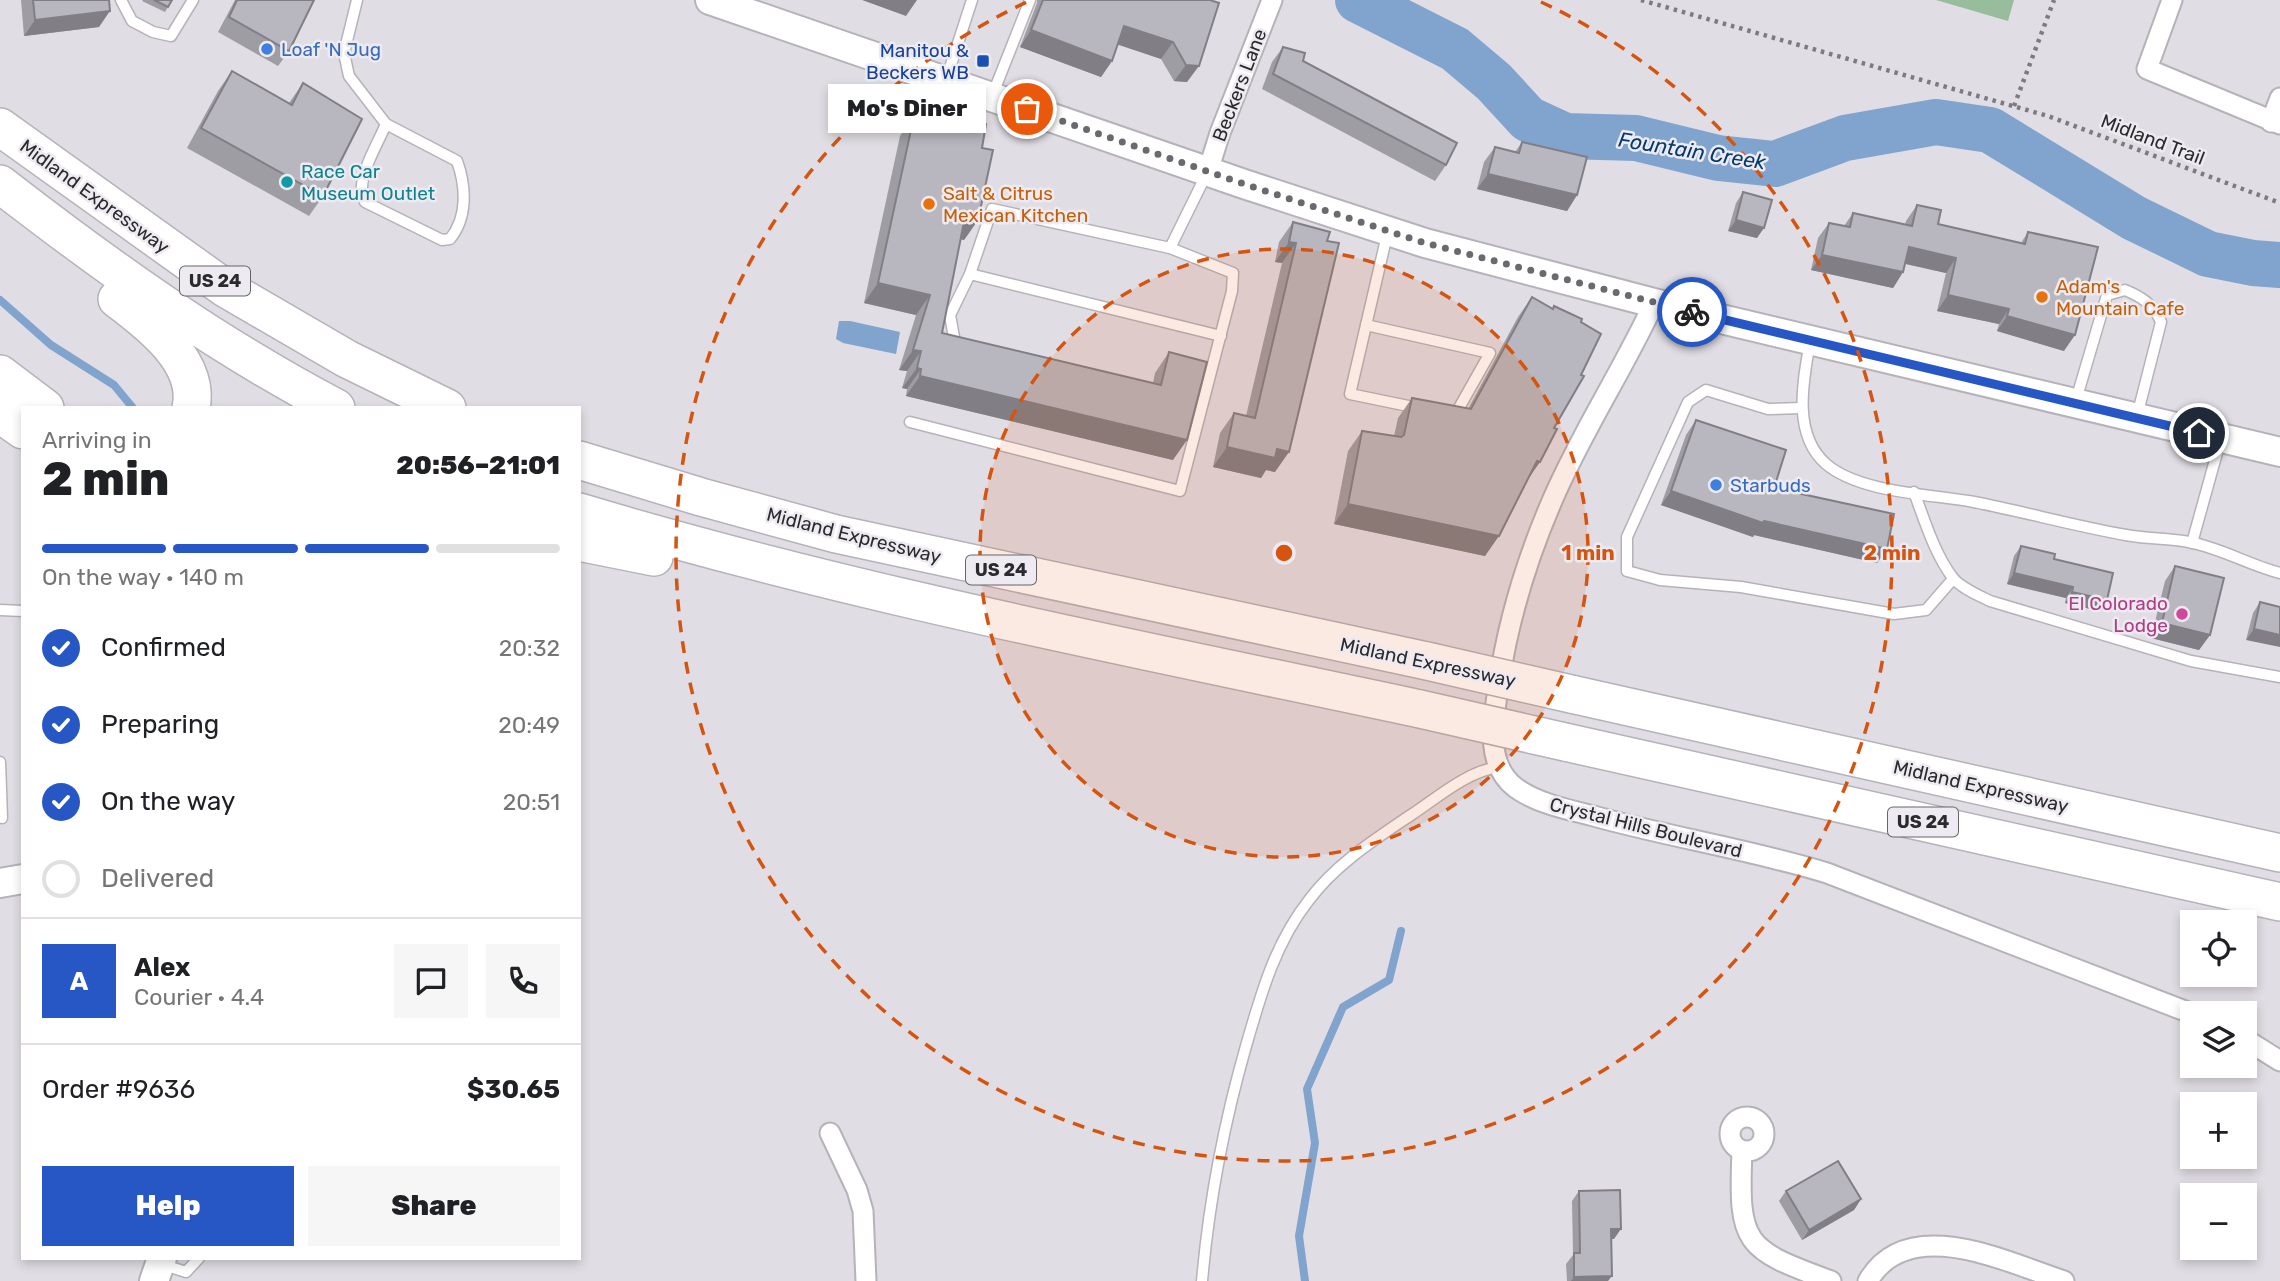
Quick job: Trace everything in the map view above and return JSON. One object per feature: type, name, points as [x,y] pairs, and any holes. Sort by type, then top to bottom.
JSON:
[{"type":"highway","name":"Midland Expressway","points":[[0,127],[225,288],[347,359],[443,406]]},
{"type":"highway","name":"US 24","points":[[0,184],[88,252],[169,308],[333,406]]},
{"type":"highway","points":[[0,198],[47,243],[155,328],[184,366],[190,381],[191,406]]},
{"type":"highway","points":[[0,374],[42,406]]},
{"type":"highway","points":[[0,414],[21,429]]},
{"type":"highway","name":"Midland Expressway","points":[[581,461],[836,534],[1427,661],[2280,853]]},
{"type":"highway","name":"US 24","points":[[581,513],[687,545],[1010,622],[1420,709],[2280,902]]},
{"type":"highway","points":[[581,542],[1010,622]]},
{"type":"main road","points":[[718,1],[1388,231],[1654,303],[2280,452]]},
{"type":"main road","points":[[0,883],[21,878]]},
{"type":"street","name":"Beckers Lane","points":[[1208,171],[1220,132],[1272,0]]},
{"type":"street","points":[[2172,0],[2147,69],[2275,123],[2280,98]]},
{"type":"street","points":[[1499,767],[1493,751],[1495,705],[1507,639],[1522,580],[1553,499],[1654,303]]},
{"type":"street","name":"Crystal Hills Boulevard","points":[[1499,767],[1514,787],[1553,805],[1612,822],[1827,873],[2180,1009]]},
{"type":"street","points":[[2257,1047],[2280,1061]]},
{"type":"street","points":[[830,1133],[857,1189],[863,1212],[866,1281]]},
{"type":"street","points":[[1742,1151],[1741,1212],[1754,1243],[1776,1259],[1831,1281]]},
{"type":"street","points":[[1868,1281],[1878,1268],[1900,1253],[1916,1248],[1947,1246],[1964,1248],[2064,1281]]},
{"type":"lane","points":[[121,0],[132,21],[153,32],[171,36],[193,0]]},
{"type":"lane","points":[[357,0],[344,53],[349,76],[386,124],[457,161],[464,181],[460,227],[450,239],[442,240],[365,202],[360,194],[362,181],[386,124]]},
{"type":"lane","points":[[945,80],[972,0]]},
{"type":"lane","points":[[992,96],[1030,0]]},
{"type":"lane","points":[[1170,248],[1208,171]]},
{"type":"lane","points":[[910,422],[1180,491],[1232,291],[1233,273],[1170,248],[992,209],[970,274],[950,315],[955,343],[968,346]]},
{"type":"lane","points":[[1388,231],[1350,394],[1429,410]]},
{"type":"lane","points":[[970,274],[1221,336]]},
{"type":"lane","points":[[2076,404],[2107,295],[2125,290],[2141,297],[2156,310],[2161,322],[2136,418]]},
{"type":"lane","points":[[1366,325],[1490,353],[1455,415],[1442,412]]},
{"type":"lane","points":[[1811,340],[1802,408],[1808,435],[1814,450],[1825,463],[1845,475],[1861,481],[2128,536],[2192,542],[2280,573]]},
{"type":"lane","points":[[1802,408],[1768,409],[1706,390],[1688,402],[1627,537],[1627,571],[1660,580],[1741,587],[1894,614],[1926,610],[1953,579]]},
{"type":"lane","points":[[2192,542],[2220,438]]},
{"type":"lane","points":[[1914,492],[1934,543],[1953,579],[1990,601],[2203,663],[2280,677]]},
{"type":"lane","points":[[0,610],[21,611]]},
{"type":"lane","points":[[0,762],[2,818]]},
{"type":"lane","points":[[1202,1281],[1227,1114],[1266,978],[1284,938],[1308,901],[1334,871],[1371,842],[1467,778],[1499,767]]},
{"type":"lane","points":[[159,1268],[186,1272],[197,1260]]},
{"type":"path","name":"Midland Trail","points":[[1640,0],[2078,126],[2280,203]]},
{"type":"path","points":[[2014,106],[2054,0]]},
{"type":"green space","points":[[1936,0],[2014,0],[2008,21]]},
{"type":"water","points":[[839,321],[900,332],[896,354],[843,343],[836,339]]},
{"type":"building","points":[[33,0],[109,0],[110,11],[35,20]]},
{"type":"building","points":[[154,0],[172,0],[168,7]]},
{"type":"building","name":"Loaf 'N Jug","points":[[237,0],[314,0],[289,51],[229,17]]},
{"type":"building","points":[[1043,0],[1210,0],[1219,3],[1199,66],[1186,65],[1173,42],[1124,26],[1112,61],[1031,30]]},
{"type":"building","points":[[1283,47],[1305,53],[1303,61],[1457,143],[1446,165],[1273,74]]},
{"type":"building","name":"Race Car Museum Outlet","points":[[232,71],[292,105],[303,83],[362,119],[323,196],[201,128]]},
{"type":"building","points":[[933,111],[986,124],[982,148],[993,150],[978,220],[965,217],[942,333],[1161,385],[1169,352],[1207,362],[1187,440],[920,376],[921,369],[917,368],[921,351],[913,350],[930,295],[878,283],[914,116],[933,121]]},
{"type":"building","points":[[1522,142],[1587,157],[1577,195],[1488,174],[1495,147],[1519,153]]},
{"type":"building","points":[[1743,192],[1772,200],[1764,228],[1736,220]]},
{"type":"building","points":[[1917,205],[1941,210],[1938,224],[2025,244],[2028,232],[2098,247],[2075,335],[2007,316],[2009,309],[1948,295],[1956,258],[1909,247],[1903,272],[1822,255],[1829,223],[1850,227],[1853,213],[1912,226]]},
{"type":"building","points":[[1293,222],[1330,232],[1327,241],[1339,243],[1289,452],[1277,449],[1275,458],[1227,447],[1234,413],[1255,418],[1296,243],[1289,242]]},
{"type":"building","points":[[1532,297],[1553,309],[1554,306],[1582,319],[1581,322],[1601,334],[1581,375],[1584,376],[1499,536],[1348,504],[1362,431],[1401,437],[1404,435],[1412,398],[1471,409]]},
{"type":"building","points":[[1696,420],[1786,450],[1774,488],[1894,514],[1887,549],[1764,521],[1763,523],[1671,491]]},
{"type":"building","points":[[2021,546],[2055,554],[2054,559],[2113,573],[2107,600],[2072,592],[2073,587],[2014,573]]},
{"type":"building","name":"El Colorado Lodge","points":[[2175,566],[2224,578],[2210,635],[2162,623]]},
{"type":"building","points":[[2260,602],[2280,607],[2280,635],[2254,629]]},
{"type":"building","points":[[1838,1161],[1861,1199],[1809,1230],[1786,1191]]},
{"type":"building","points":[[1620,1190],[1621,1229],[1611,1229],[1612,1276],[1574,1277],[1574,1253],[1580,1253],[1579,1191]]},
{"type":"waterway","name":"Fountain Creek","points":[[1358,0],[1455,49],[1494,82],[1528,119],[1565,136],[1636,138],[1718,158],[1775,164],[1845,138],[1936,122],[1990,130],[2134,218],[2208,254],[2253,263],[2280,265]]},
{"type":"waterway","points":[[0,300],[51,345],[114,385],[131,406]]},
{"type":"waterway","points":[[1305,1281],[1299,1236],[1315,1143],[1307,1089],[1343,1007],[1389,980],[1401,931]]},
{"type":"way so far","points":[[1027,109],[1425,243],[1692,312]]},
{"type":"place","name":"Loaf 'N Jug","points":[[267,49]]},
{"type":"place","name":"Manitou & Beckers WB","points":[[983,61]]},
{"type":"place","name":"Mo's Diner","points":[[1027,109]]},
{"type":"place","name":"Race Car Museum Outlet","points":[[287,182]]},
{"type":"place","name":"Salt & Citrus Mexican Kitchen","points":[[929,204]]},
{"type":"place","name":"Adam's Mountain Cafe","points":[[2042,297]]},
{"type":"place","name":"Starbuds","points":[[1716,485]]},
{"type":"place","name":"El Colorado Lodge","points":[[2182,614]]},
{"type":"route","points":[[1692,312],[2199,433]]}]
